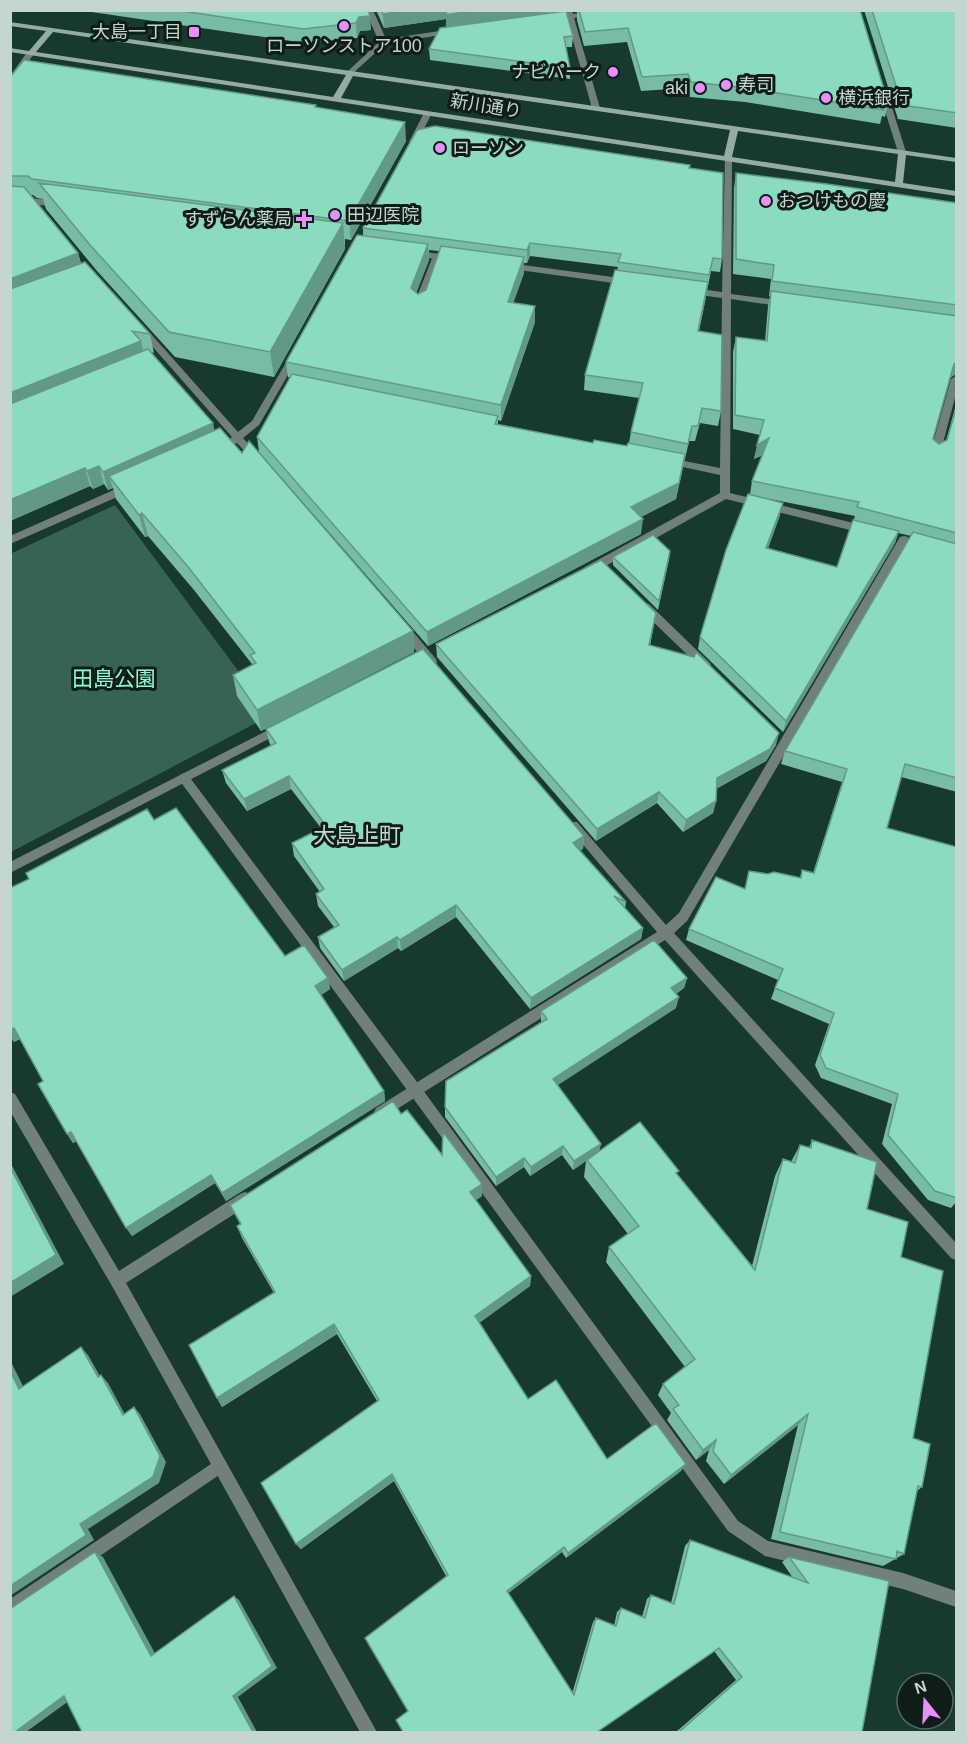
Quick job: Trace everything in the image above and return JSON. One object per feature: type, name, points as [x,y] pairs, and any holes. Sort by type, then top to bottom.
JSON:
[{"type":"main road","name":"新川通り","points":[[10,24],[957,160]]},
{"type":"main road","points":[[31,53],[51,30]]},
{"type":"main road","name":"新川通り","points":[[10,50],[957,194]]},
{"type":"main road","points":[[336,99],[351,73]]},
{"type":"main road","points":[[728,159],[735,129]]},
{"type":"main road","points":[[899,185],[902,152]]},
{"type":"street","points":[[369,10],[383,42]]},
{"type":"street","points":[[548,19],[569,14],[615,10]]},
{"type":"street","points":[[569,14],[596,108]]},
{"type":"street","points":[[351,73],[383,42],[459,31]]},
{"type":"street","points":[[10,82],[31,53]]},
{"type":"street","points":[[880,84],[902,152]]},
{"type":"street","points":[[407,152],[428,114]]},
{"type":"street","points":[[725,495],[728,159]]},
{"type":"street","points":[[10,199],[67,205]]},
{"type":"street","points":[[32,200],[45,216]]},
{"type":"street","points":[[403,252],[460,260]]},
{"type":"street","points":[[419,305],[437,256]]},
{"type":"street","points":[[495,264],[634,283]]},
{"type":"street","points":[[680,290],[796,305]]},
{"type":"street","points":[[129,315],[161,358],[261,465]]},
{"type":"street","points":[[217,448],[238,438],[256,423],[286,382],[298,350]]},
{"type":"street","points":[[935,454],[957,379]]},
{"type":"street","points":[[658,459],[726,473]]},
{"type":"street","points":[[10,540],[141,482]]},
{"type":"street","points":[[580,575],[605,568],[725,495],[882,534]]},
{"type":"street","points":[[366,1122],[666,933],[683,917],[780,738],[904,540]]},
{"type":"street","points":[[634,597],[718,678]]},
{"type":"street","points":[[394,617],[441,671]]},
{"type":"street","points":[[10,868],[289,724]]},
{"type":"street","points":[[184,778],[733,1526],[765,1548],[903,1581],[957,1599]]},
{"type":"street","points":[[565,816],[666,933],[957,1254]]},
{"type":"street","points":[[10,1098],[117,1281],[369,1732]]},
{"type":"street","points":[[117,1281],[256,1192]]},
{"type":"street","points":[[10,1609],[220,1466]]},
{"type":"green space","name":"田島公園","points":[[115,505],[271,715],[11,852],[10,554]]},
{"type":"building","points":[[175,10],[368,10],[370,16],[359,17],[356,23],[303,29]]},
{"type":"building","points":[[381,10],[407,10],[383,14]]},
{"type":"building","points":[[448,10],[476,10],[445,15]]},
{"type":"building","points":[[579,10],[860,10],[888,102],[881,101],[884,110],[747,88],[691,82],[688,74],[642,77],[628,28],[585,32]]},
{"type":"building","points":[[872,10],[957,10],[957,113],[902,105]]},
{"type":"building","points":[[566,11],[573,36],[564,37],[570,68],[429,49],[440,28]]},
{"type":"building","points":[[24,60],[316,105],[315,107],[405,122],[349,221],[32,179],[28,176],[10,176],[10,77]]},
{"type":"building","points":[[435,126],[690,165],[689,168],[723,173],[722,259],[713,258],[709,275],[618,262],[621,254],[530,243],[527,250],[363,228],[417,130]]},
{"type":"building","points":[[736,173],[957,203],[957,305],[772,281],[774,265],[736,259]]},
{"type":"building","points":[[39,183],[343,223],[270,352],[169,332],[90,245]]},
{"type":"building","points":[[10,186],[24,187],[78,253],[10,279]]},
{"type":"building","points":[[357,235],[428,244],[411,288],[418,294],[426,290],[441,246],[524,257],[508,302],[535,306],[501,405],[286,362]]},
{"type":"building","points":[[85,262],[150,334],[132,331],[141,341],[10,393],[10,289]]},
{"type":"building","points":[[615,270],[708,282],[698,331],[722,335],[721,411],[702,408],[698,426],[692,426],[688,444],[631,432],[643,383],[585,375]]},
{"type":"building","points":[[771,291],[957,316],[957,362],[954,364],[933,439],[939,444],[947,440],[957,405],[957,533],[857,507],[859,502],[752,481],[769,438],[757,445],[764,420],[735,415],[736,337],[767,341]]},
{"type":"building","points":[[148,349],[213,423],[103,472],[99,466],[87,471],[85,468],[10,500],[10,404]]},
{"type":"building","points":[[292,374],[498,416],[495,424],[593,443],[594,440],[627,446],[628,443],[685,454],[679,483],[631,507],[643,519],[427,632],[257,437]]},
{"type":"building","points":[[220,428],[242,453],[249,441],[413,631],[257,710],[233,675],[256,663],[250,655],[255,653],[189,568],[142,513],[139,515],[109,476]]},
{"type":"building","points":[[748,494],[783,503],[766,548],[837,567],[853,520],[899,531],[786,721],[700,637],[726,550]]},
{"type":"building","points":[[913,532],[957,544],[957,778],[905,764],[887,828],[957,847],[957,1198],[935,1191],[888,1135],[898,1094],[826,1068],[820,1055],[834,1013],[775,988],[783,969],[689,929],[716,877],[745,889],[749,871],[768,874],[774,872],[801,878],[802,870],[814,873],[847,769],[785,751]]},
{"type":"building","points":[[653,535],[670,551],[659,601],[613,557]]},
{"type":"building","points":[[601,560],[656,613],[649,645],[694,657],[696,652],[779,733],[770,749],[717,778],[716,801],[686,820],[659,792],[597,829],[436,644]]},
{"type":"building","points":[[423,649],[584,836],[573,843],[626,902],[614,896],[643,928],[531,998],[456,905],[400,940],[397,937],[342,970],[318,937],[339,925],[316,894],[324,889],[292,843],[326,826],[289,776],[244,799],[222,770],[276,743],[266,729]]},
{"type":"building","points":[[176,808],[285,956],[304,945],[328,978],[315,986],[384,1091],[222,1193],[211,1175],[126,1228],[71,1132],[67,1134],[38,1084],[43,1081],[14,1028],[10,1030],[10,888],[29,879],[26,873],[147,809],[154,820]]},
{"type":"building","points":[[654,940],[687,978],[671,988],[679,997],[553,1079],[601,1144],[574,1161],[563,1146],[531,1167],[524,1158],[496,1177],[445,1107],[446,1081],[547,1019],[541,1011]]},
{"type":"building","points":[[393,1101],[401,1114],[407,1110],[442,1155],[443,1132],[482,1184],[470,1192],[531,1276],[475,1316],[528,1399],[556,1380],[607,1459],[656,1423],[686,1464],[568,1553],[564,1547],[507,1591],[574,1695],[596,1618],[616,1626],[621,1608],[645,1618],[651,1595],[674,1604],[690,1540],[808,1583],[789,1557],[889,1581],[862,1732],[679,1732],[742,1677],[719,1648],[597,1732],[403,1732],[396,1720],[408,1711],[365,1638],[448,1575],[392,1474],[296,1544],[261,1483],[379,1400],[334,1324],[217,1398],[189,1345],[275,1292],[237,1226],[241,1224],[230,1205]]},
{"type":"building","points":[[640,1122],[679,1171],[676,1173],[755,1270],[783,1159],[795,1163],[800,1145],[811,1148],[812,1140],[877,1162],[867,1209],[908,1222],[901,1257],[943,1271],[913,1438],[930,1444],[922,1487],[918,1486],[904,1554],[897,1551],[896,1559],[780,1532],[808,1414],[731,1475],[713,1451],[716,1440],[703,1450],[673,1409],[679,1405],[663,1384],[695,1359],[609,1247],[639,1226],[587,1160]]},
{"type":"building","points":[[10,1167],[56,1255],[10,1283]]},
{"type":"building","points":[[81,1347],[98,1377],[101,1375],[123,1415],[134,1407],[160,1456],[153,1477],[80,1524],[86,1535],[10,1586],[10,1371],[19,1389]]},
{"type":"building","points":[[95,1552],[151,1656],[234,1596],[272,1666],[233,1696],[253,1732],[82,1732],[64,1696],[15,1732],[10,1732],[10,1609]]},
{"type":"place","name":"ローソンストア100","points":[[344,26]]},
{"type":"place","name":"大島一丁目","points":[[194,32]]},
{"type":"place","name":"ナビパーク","points":[[613,72]]},
{"type":"place","name":"寿司","points":[[726,85]]},
{"type":"place","name":"aki","points":[[700,88]]},
{"type":"place","name":"横浜銀行","points":[[826,98]]},
{"type":"place","name":"ローソン","points":[[440,148]]},
{"type":"place","name":"おつけもの慶","points":[[766,201]]},
{"type":"place","name":"田辺医院","points":[[335,215]]},
{"type":"place","name":"すずらん薬局","points":[[304,219]]},
{"type":"district","name":"大島上町","points":[[357,835]]}]
